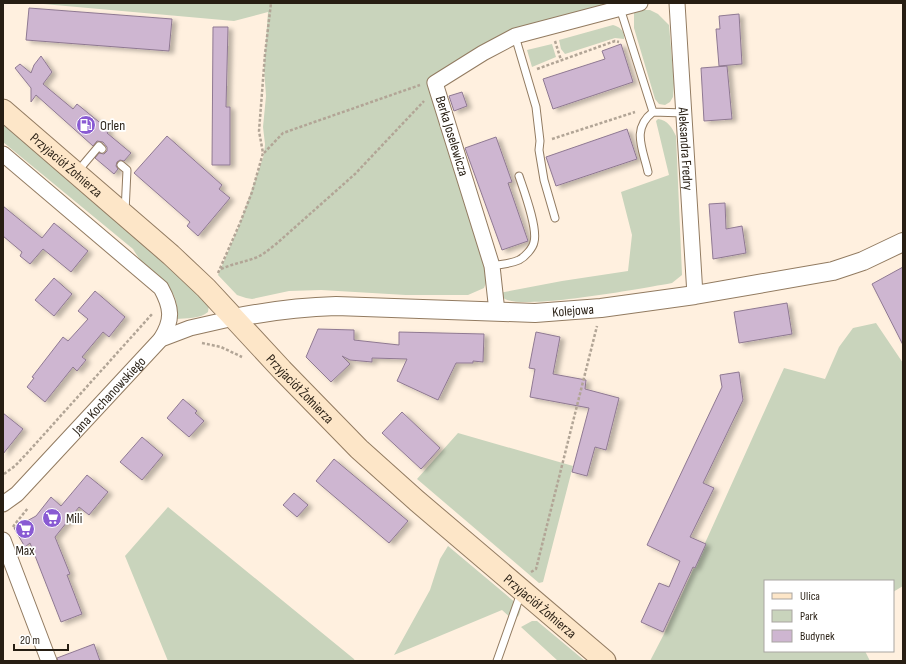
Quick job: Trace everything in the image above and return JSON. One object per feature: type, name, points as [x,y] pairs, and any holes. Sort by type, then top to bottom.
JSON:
[{"type":"main road","name":"Przyjaciół Żołnierza","points":[[3,110],[171,255],[206,288],[282,370],[359,449],[417,501],[605,661]]},
{"type":"street","name":"Berka Joselewicza","points":[[497,312],[492,266],[436,85],[483,53],[515,36],[640,3]]},
{"type":"street","name":"Aleksandra Fredry","points":[[677,3],[695,295]]},
{"type":"street","points":[[3,154],[161,288],[170,307],[170,319],[167,329],[161,339]]},
{"type":"street","name":"Kolejowa","points":[[234,318],[282,309],[336,306],[535,313],[601,308],[695,295],[833,272],[863,261],[903,242]]},
{"type":"street","name":"Jana Kochanowskiego","points":[[3,504],[17,494],[161,339],[190,328],[234,318]]},
{"type":"street","points":[[8,534],[49,661]]},
{"type":"lane","points":[[620,8],[652,109]]},
{"type":"lane","points":[[515,36],[536,108],[540,141],[539,150],[544,180],[555,218]]},
{"type":"lane","points":[[652,109],[684,113]]},
{"type":"lane","points":[[648,172],[640,135],[640,127],[652,109]]},
{"type":"lane","points":[[76,173],[99,146],[102,149]]},
{"type":"lane","points":[[121,165],[127,170],[125,216]]},
{"type":"lane","points":[[492,266],[508,264],[520,260],[530,251],[534,242],[535,230],[519,176]]},
{"type":"lane","points":[[497,661],[518,587]]},
{"type":"path","points":[[216,278],[252,192],[263,153],[259,131],[265,54],[271,3]]},
{"type":"path","points":[[526,72],[615,41],[631,44]]},
{"type":"path","points":[[263,153],[283,133],[425,83],[436,85]]},
{"type":"path","points":[[221,269],[233,263],[254,258],[263,254],[274,246],[355,174],[436,85]]},
{"type":"path","points":[[540,141],[557,138],[652,109]]},
{"type":"path","points":[[518,587],[536,569],[601,308]]},
{"type":"path","points":[[4,474],[15,466],[30,450],[156,309]]},
{"type":"path","points":[[199,342],[228,350],[247,361]]},
{"type":"path","points":[[8,534],[30,505]]},
{"type":"green space","points":[[32,3],[608,3],[524,27],[433,77],[486,269],[486,283],[484,288],[468,295],[406,295],[321,290],[289,291],[252,299],[237,295],[218,275],[239,226],[264,155],[265,144],[263,127],[266,96],[264,68],[268,12],[234,21]]},
{"type":"green space","points":[[643,10],[650,10],[658,14],[669,25],[674,83],[673,97],[670,102],[665,105],[659,104],[655,99],[634,28],[634,13]]},
{"type":"green space","points":[[613,25],[622,30],[624,39],[615,38],[565,54],[561,49],[559,40]]},
{"type":"green space","points":[[552,44],[556,57],[532,67],[527,50]]},
{"type":"green space","points":[[658,119],[667,123],[676,136],[682,275],[672,283],[586,297],[536,302],[517,302],[505,299],[499,293],[562,281],[628,271],[632,235],[621,192],[669,175],[656,121]]},
{"type":"green space","points":[[3,123],[82,190],[199,294],[209,305],[208,312],[197,317],[176,319],[176,300],[173,293],[150,272],[133,249],[3,142]]},
{"type":"green space","points":[[876,323],[903,363],[903,586],[894,591],[894,580],[764,580],[764,652],[866,652],[870,661],[650,661],[664,634],[784,368],[825,379],[839,347],[853,328]]},
{"type":"green space","points":[[458,433],[573,466],[543,582],[539,583],[417,479]]},
{"type":"green space","points":[[168,507],[355,661],[168,661],[125,556]]},
{"type":"green space","points":[[448,546],[517,604],[521,608],[519,615],[514,621],[502,610],[394,655],[430,590],[440,559]]},
{"type":"green space","points":[[532,621],[537,621],[585,661],[558,661],[521,627]]},
{"type":"building","points":[[29,8],[172,19],[169,51],[26,40]]},
{"type":"building","points":[[739,14],[742,64],[719,66],[716,29],[720,29],[719,16]]},
{"type":"building","points":[[213,27],[228,27],[226,107],[230,107],[230,165],[212,165]]},
{"type":"building","points":[[621,44],[633,82],[553,109],[543,79],[605,59],[602,51]]},
{"type":"building","points":[[41,56],[52,72],[43,84],[73,109],[77,104],[109,130],[107,133],[131,153],[124,161],[120,160],[117,162],[116,166],[118,169],[114,174],[95,158],[99,153],[104,154],[107,151],[107,147],[103,142],[97,141],[93,146],[36,95],[31,102],[31,88],[15,68],[20,64],[31,73],[34,65]]},
{"type":"building","points":[[727,66],[732,119],[704,121],[701,68]]},
{"type":"building","points":[[462,92],[467,106],[454,111],[449,96]]},
{"type":"building","points":[[627,129],[637,159],[556,186],[546,157]]},
{"type":"building","points":[[167,136],[222,185],[219,189],[230,198],[198,236],[187,226],[190,222],[134,173]]},
{"type":"building","points":[[496,137],[512,182],[508,183],[528,241],[502,250],[465,148]]},
{"type":"building","points":[[725,203],[726,229],[742,226],[746,253],[713,259],[709,204]]},
{"type":"building","points":[[3,206],[42,238],[54,223],[88,251],[71,272],[43,249],[30,264],[20,256],[22,252],[3,236]]},
{"type":"building","points":[[903,267],[903,345],[872,284]]},
{"type":"building","points":[[54,278],[72,294],[54,316],[35,300]]},
{"type":"building","points":[[95,291],[125,317],[109,337],[103,332],[82,357],[86,360],[77,371],[73,367],[45,402],[27,387],[34,378],[32,377],[63,337],[68,341],[88,319],[78,311]]},
{"type":"building","points":[[787,303],[792,334],[739,343],[734,312]]},
{"type":"building","points":[[318,329],[354,330],[354,340],[399,345],[399,332],[484,334],[483,362],[473,361],[473,363],[456,363],[438,400],[397,381],[407,359],[372,358],[372,362],[350,360],[342,356],[350,364],[331,382],[306,357]]},
{"type":"building","points":[[536,332],[560,337],[553,374],[586,380],[585,389],[619,398],[606,450],[595,447],[587,476],[572,472],[589,408],[530,397],[535,369],[529,368]]},
{"type":"building","points":[[739,372],[743,400],[703,483],[714,488],[690,537],[706,544],[695,568],[693,567],[663,632],[641,622],[659,583],[669,587],[680,561],[647,545],[722,387],[720,375]]},
{"type":"building","points":[[183,399],[197,411],[195,413],[204,421],[189,437],[167,418]]},
{"type":"building","points":[[402,412],[440,448],[421,469],[382,433]]},
{"type":"building","points":[[3,413],[23,429],[3,454]]},
{"type":"building","points":[[142,437],[163,455],[142,480],[120,462]]},
{"type":"building","points":[[334,459],[408,521],[389,543],[316,481]]},
{"type":"building","points":[[87,475],[108,492],[89,515],[79,507],[55,537],[70,574],[67,575],[82,614],[61,622],[30,543],[25,547],[14,528],[36,516],[51,497],[61,506]]},
{"type":"building","points":[[294,493],[308,505],[297,517],[283,505]]},
{"type":"building","points":[[94,644],[100,661],[58,661],[57,658]]},
{"type":"place","name":"Orlen","points":[[86,125]]},
{"type":"place","name":"Mili","points":[[52,518]]},
{"type":"place","name":"Max","points":[[25,529]]}]
